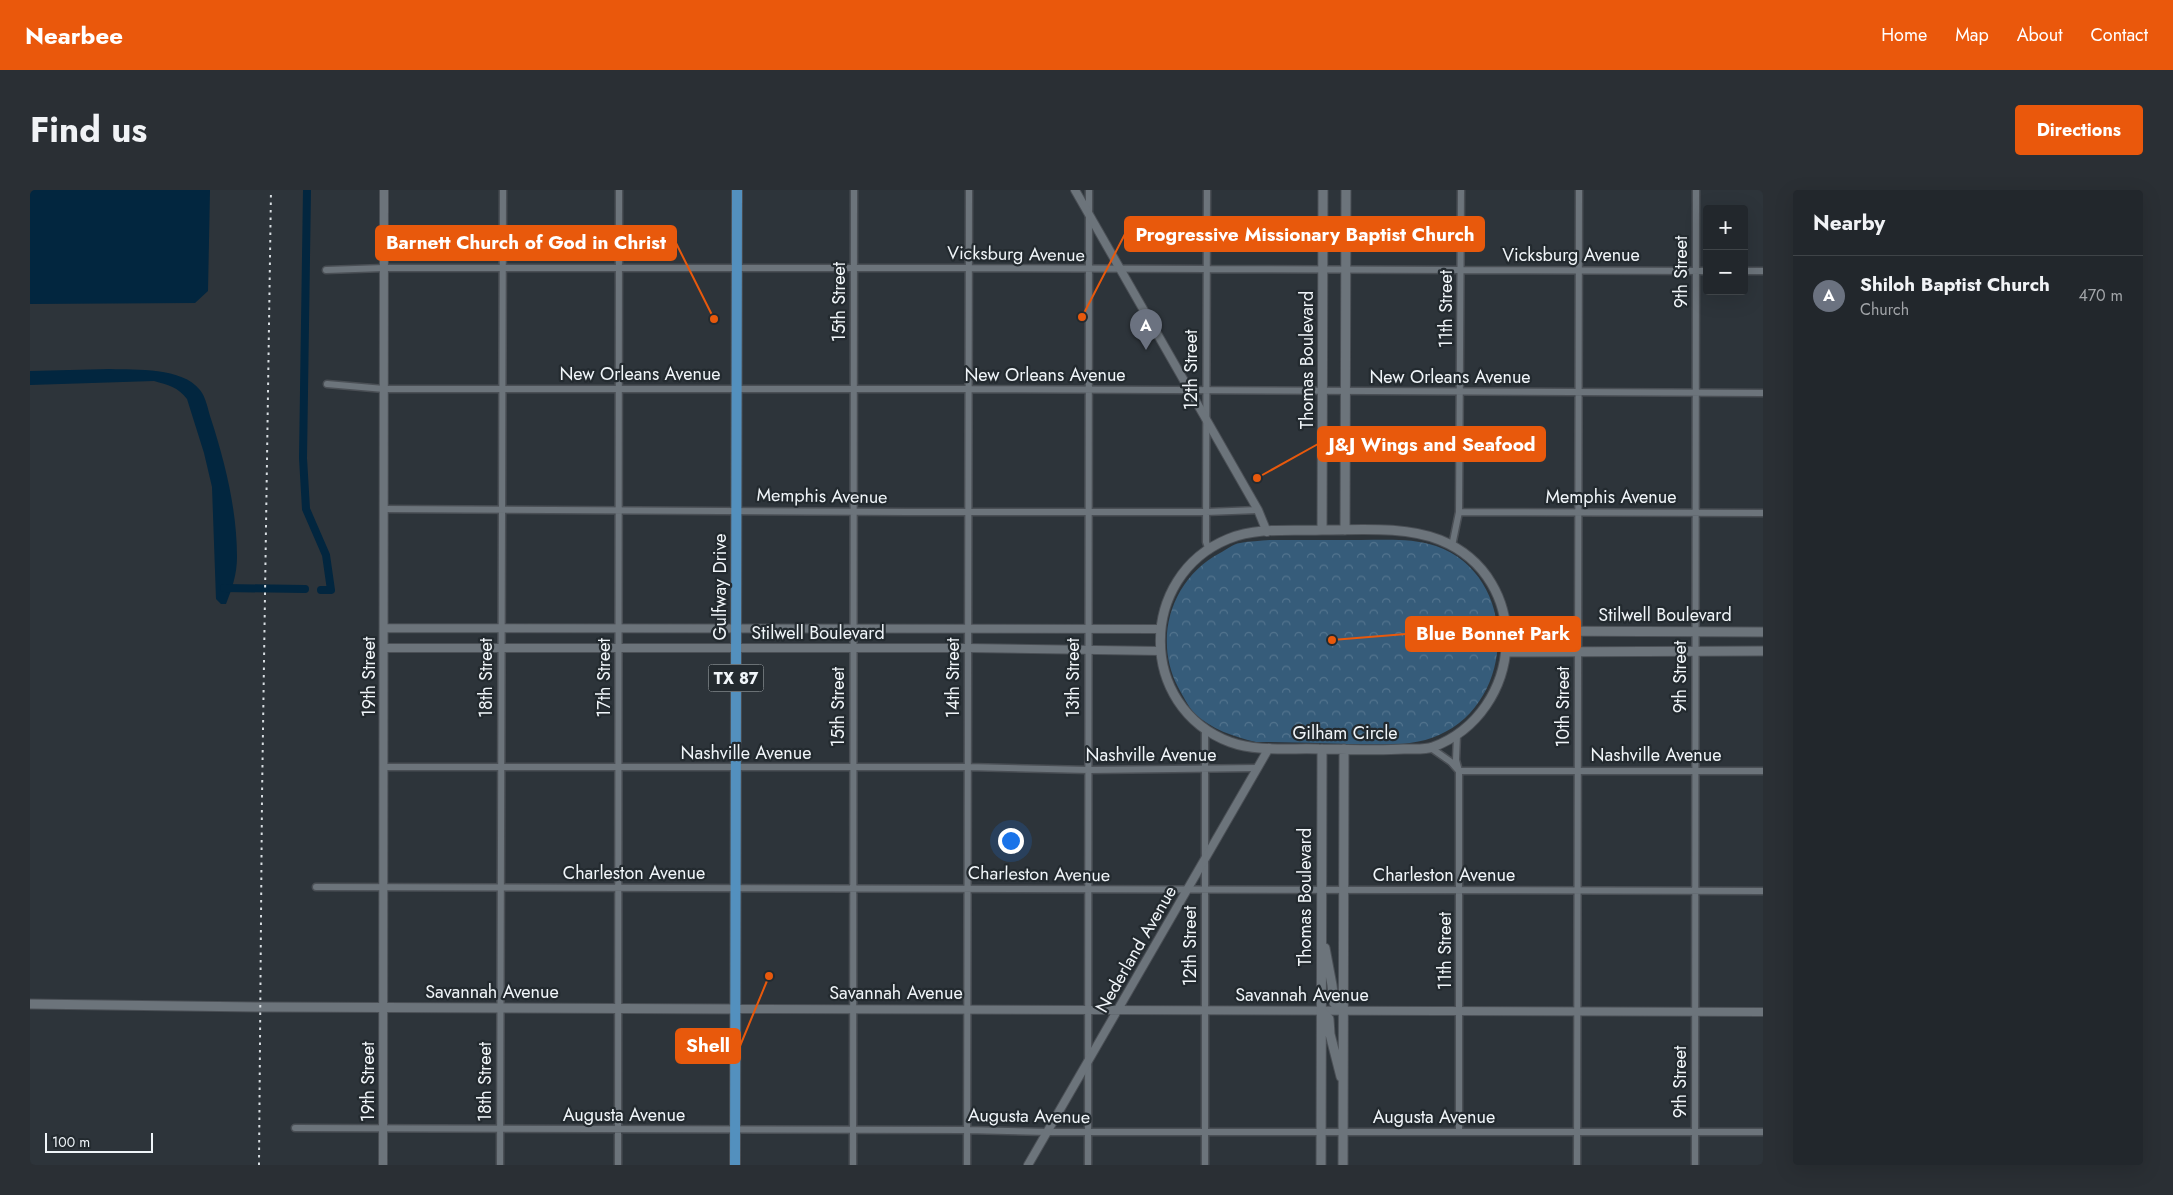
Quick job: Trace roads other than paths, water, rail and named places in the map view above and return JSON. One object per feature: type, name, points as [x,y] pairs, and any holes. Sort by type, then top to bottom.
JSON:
[{"type":"main road","name":"Gulfway Drive","points":[[735,1165],[737,190]]},
{"type":"main road","name":"Thomas Boulevard","points":[[1322,530],[1323,190]]},
{"type":"main road","points":[[1345,530],[1346,190]]},
{"type":"main road","name":"Gilham Circle","points":[[1345,530],[1414,533],[1452,546],[1474,564],[1491,585],[1504,615],[1507,631],[1507,652],[1502,674],[1493,695],[1484,708],[1457,734],[1431,748],[1322,749],[1245,746],[1230,742],[1205,728],[1191,717],[1172,692],[1164,672],[1160,629],[1162,616],[1173,587],[1188,567],[1209,550],[1229,539],[1247,534],[1267,532],[1345,530]]},
{"type":"main road","name":"Stilwell Boulevard","points":[[1507,631],[1763,632]]},
{"type":"main road","name":"Stilwell Boulevard","points":[[1507,652],[1763,651]]},
{"type":"main road","name":"Thomas Boulevard","points":[[1321,1165],[1322,749]]},
{"type":"main road","points":[[1343,1165],[1344,749]]},
{"type":"main road","points":[[1322,938],[1334,1003],[1343,1011]]},
{"type":"main road","name":"Savannah Avenue","points":[[30,1004],[500,1009],[736,1009]]},
{"type":"main road","points":[[1321,1011],[1329,1019],[1336,1064],[1343,1085]]},
{"type":"street","name":"19th Street","points":[[383,1165],[384,190]]},
{"type":"street","name":"18th Street","points":[[500,1165],[503,190]]},
{"type":"street","name":"17th Street","points":[[618,1165],[619,190]]},
{"type":"street","name":"15th Street","points":[[853,1165],[854,190]]},
{"type":"street","name":"14th Street","points":[[967,1165],[969,190]]},
{"type":"street","points":[[1075,190],[1258,510],[1267,532]]},
{"type":"street","name":"13th Street","points":[[1088,1165],[1090,190]]},
{"type":"street","name":"12th Street","points":[[1207,190],[1206,542],[1209,550]]},
{"type":"street","name":"11th Street","points":[[1452,546],[1459,512],[1461,190]]},
{"type":"street","name":"10th Street","points":[[1577,1165],[1579,190]]},
{"type":"street","name":"9th Street","points":[[1695,1165],[1696,190]]},
{"type":"street","name":"Vicksburg Avenue","points":[[326,270],[384,268],[969,268],[1703,271]]},
{"type":"street","points":[[1748,271],[1763,272]]},
{"type":"street","name":"New Orleans Avenue","points":[[327,384],[384,389],[968,389],[1763,393]]},
{"type":"street","name":"Memphis Avenue","points":[[384,509],[1206,512],[1258,510]]},
{"type":"street","name":"Memphis Avenue","points":[[1459,512],[1763,513]]},
{"type":"street","name":"Stilwell Boulevard","points":[[385,628],[1160,629]]},
{"type":"street","name":"Stilwell Boulevard","points":[[384,648],[968,648],[1161,651]]},
{"type":"street","name":"12th Street","points":[[1205,728],[1205,1165]]},
{"type":"street","name":"11th Street","points":[[1457,734],[1460,891],[1460,1132]]},
{"type":"street","name":"Nederland Avenue","points":[[1028,1165],[1269,748]]},
{"type":"street","points":[[1431,748],[1451,762],[1459,771]]},
{"type":"street","name":"Nashville Avenue","points":[[384,767],[968,767],[1089,770],[1257,768]]},
{"type":"street","name":"Nashville Avenue","points":[[1459,771],[1763,771]]},
{"type":"street","name":"Charleston Avenue","points":[[316,887],[1763,892]]},
{"type":"street","name":"Savannah Avenue","points":[[736,1009],[1763,1012]]},
{"type":"street","name":"Augusta Avenue","points":[[295,1128],[967,1130],[1047,1132],[1763,1132]]},
{"type":"waterway","points":[[307,190],[303,458],[306,509],[326,555],[331,590],[321,590]]},
{"type":"waterway","points":[[224,588],[305,589]]},
{"type":"railway","points":[[259,1165],[262,797],[271,190]]},
{"type":"place","name":"Progressive Missionary Baptist Church","points":[[1082,317]]},
{"type":"place","name":"Barnett Church of God in Christ","points":[[714,319]]},
{"type":"place","name":"Shiloh Baptist Church","points":[[1146,350]]},
{"type":"place","name":"J&J Wings and Seafood","points":[[1257,478]]},
{"type":"place","name":"Blue Bonnet Park","points":[[1332,640]]},
{"type":"place","name":"Shell","points":[[769,976]]}]
